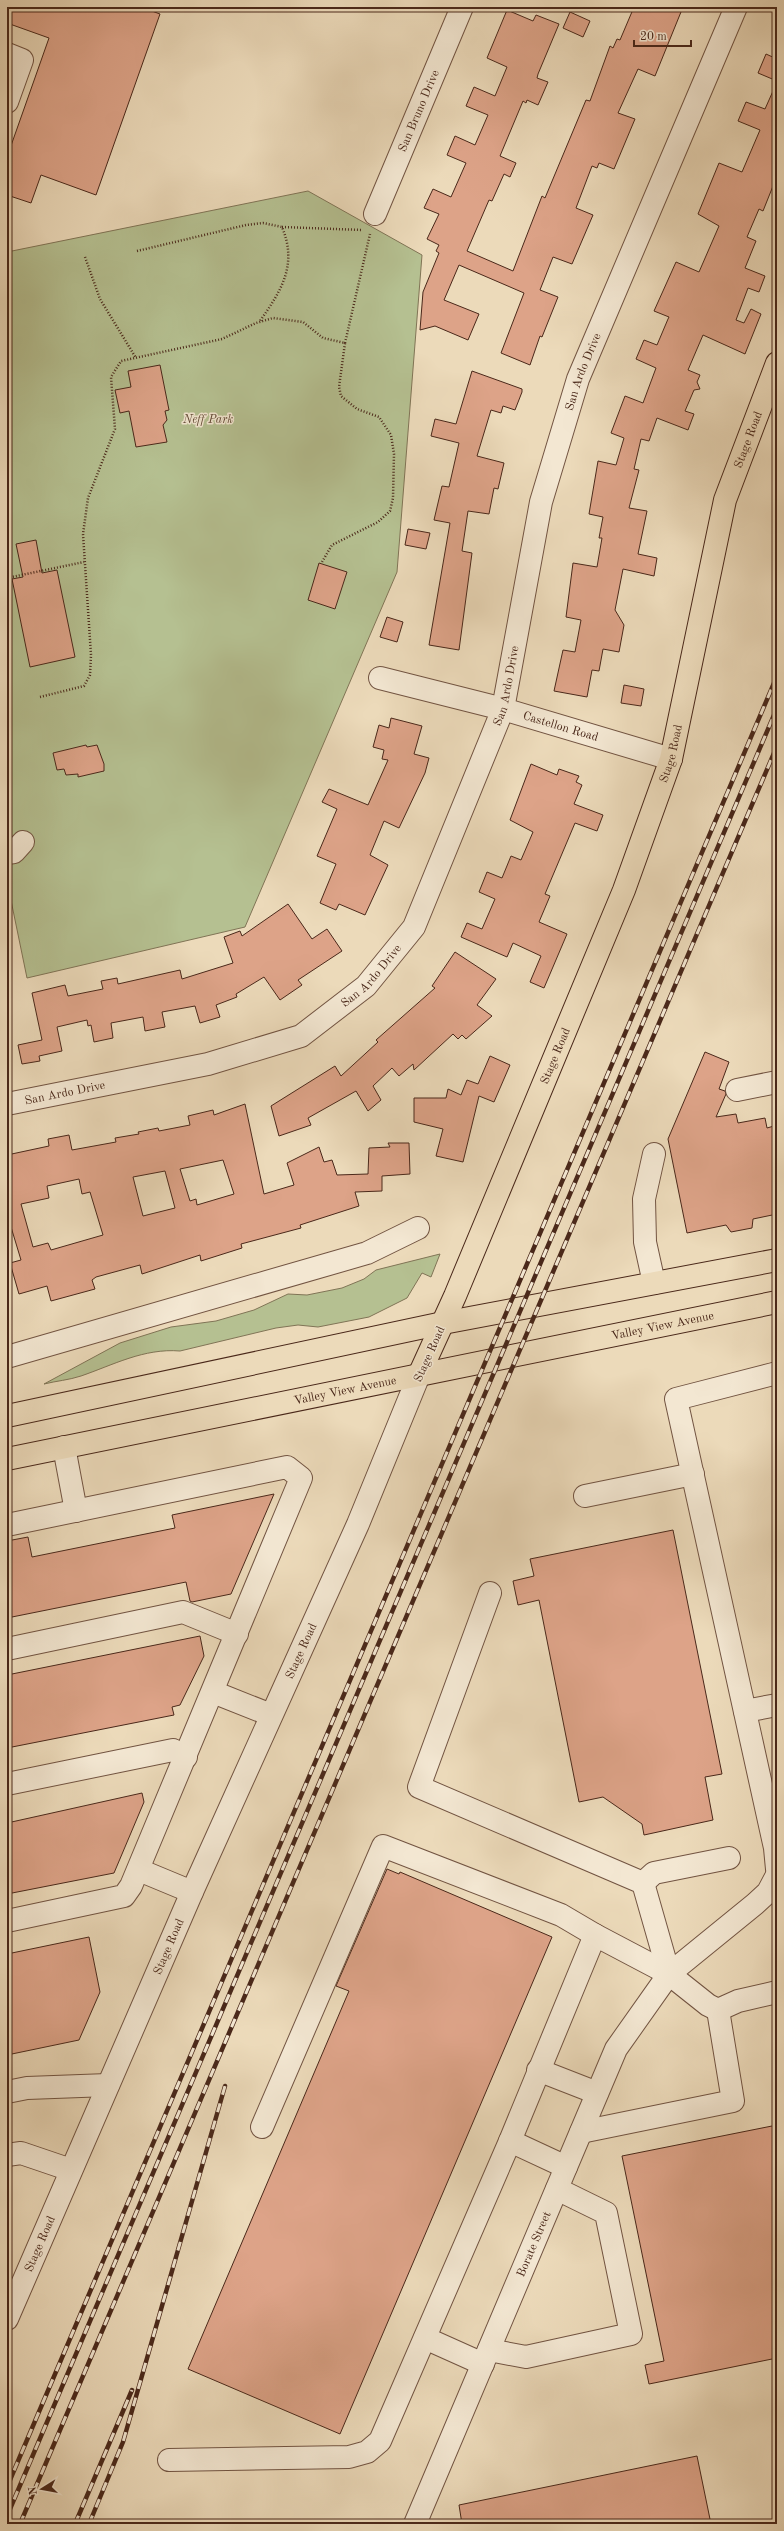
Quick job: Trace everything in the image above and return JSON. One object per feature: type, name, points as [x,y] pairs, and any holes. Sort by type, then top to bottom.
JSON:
[{"type":"main road","name":"Stage Road","points":[[419,1375],[624,890],[671,759],[724,500],[777,363]]},
{"type":"main road","points":[[7,1416],[442,1323],[777,1260]]},
{"type":"main road","name":"Valley View Avenue","points":[[7,1459],[777,1302]]},
{"type":"street","name":"San Bruno Drive","points":[[373,222],[462,7]]},
{"type":"street","name":"San Ardo Drive","points":[[7,1104],[208,1064],[301,1036],[366,986],[414,927],[503,709],[541,502],[578,379],[736,7]]},
{"type":"street","points":[[7,54],[22,60],[7,102]]},
{"type":"street","name":"Castellon Road","points":[[380,678],[503,709],[671,759]]},
{"type":"street","points":[[737,1090],[777,1082]]},
{"type":"street","points":[[654,1154],[644,1199],[645,1242],[654,1283]]},
{"type":"street","points":[[7,1357],[367,1253],[418,1228]]},
{"type":"street","points":[[777,1373],[676,1399],[775,1848],[777,1869]]},
{"type":"street","name":"Stage Road","points":[[7,2319],[192,1892],[358,1524],[419,1375]]},
{"type":"street","points":[[64,1447],[76,1511]]},
{"type":"street","points":[[7,1524],[287,1467],[295,1471],[301,1478],[139,1870],[124,1896],[7,1921]]},
{"type":"street","points":[[585,1496],[693,1474]]},
{"type":"street","points":[[490,1593],[419,1787],[643,1884]]},
{"type":"street","points":[[7,1649],[183,1612],[237,1634]]},
{"type":"street","points":[[213,1692],[271,1715]]},
{"type":"street","points":[[745,1711],[777,1705]]},
{"type":"street","points":[[7,1784],[173,1750],[186,1757]]},
{"type":"street","points":[[262,2127],[383,1846],[561,1915],[595,1935],[669,1974],[708,2005],[718,2010]]},
{"type":"street","points":[[643,1884],[654,1873],[729,1858]]},
{"type":"street","points":[[139,1870],[192,1892]]},
{"type":"street","name":"Borate Street","points":[[415,2524],[616,2049],[669,1974],[755,1904],[768,1892],[777,1875]]},
{"type":"street","points":[[643,1884],[669,1974]]},
{"type":"street","points":[[169,2460],[349,2457],[367,2452],[380,2441],[510,2140],[595,1935]]},
{"type":"street","points":[[718,2010],[738,2001],[777,1992]]},
{"type":"street","points":[[581,2132],[733,2101],[718,2010]]},
{"type":"street","points":[[538,2070],[597,2093]]},
{"type":"street","points":[[7,2092],[27,2088],[108,2085]]},
{"type":"street","points":[[510,2140],[566,2167]]},
{"type":"street","points":[[7,2155],[21,2153],[71,2170]]},
{"type":"street","points":[[425,2338],[486,2357],[526,2357],[631,2334],[606,2213],[557,2189]]},
{"type":"path","points":[[137,251],[246,225],[263,223],[282,227],[373,222],[345,343],[339,387],[341,396],[357,410],[379,417],[391,435],[394,454],[393,498],[390,511],[378,522],[332,546],[322,562]]},
{"type":"path","points":[[259,322],[280,293],[287,266],[288,242],[282,227]]},
{"type":"path","points":[[85,257],[100,299],[136,358]]},
{"type":"path","points":[[40,697],[84,686],[90,675],[91,655],[83,534],[88,498],[104,462],[115,429],[111,377],[121,361],[222,339],[259,322],[273,318],[303,322],[323,338],[345,343]]},
{"type":"path","points":[[7,578],[84,562]]},
{"type":"green space","name":"Neff Park","points":[[308,191],[422,255],[397,572],[245,927],[27,978],[7,881],[7,252]]},
{"type":"green space","points":[[440,1254],[431,1277],[422,1273],[407,1298],[369,1317],[318,1327],[298,1325],[276,1328],[180,1351],[154,1352],[129,1358],[76,1377],[44,1384],[120,1343],[171,1327],[216,1321],[254,1310],[288,1294],[307,1295],[342,1288],[364,1279],[376,1270]]},
{"type":"building","points":[[7,7],[141,7],[160,14],[96,195],[41,175],[31,203],[7,195],[7,157],[49,38],[7,23]]},
{"type":"building","points":[[634,7],[683,7],[655,76],[638,69],[618,113],[635,119],[614,169],[599,163],[597,168],[592,166],[576,208],[593,215],[572,264],[553,257],[540,290],[558,297],[542,337],[540,336],[530,365],[501,353],[524,293],[459,265],[444,300],[479,314],[468,340],[435,326],[420,330],[423,292],[439,253],[436,251],[439,245],[427,239],[439,214],[424,208],[433,189],[451,197],[466,163],[447,155],[455,136],[475,145],[488,115],[466,106],[474,87],[495,96],[507,67],[487,58],[507,10],[533,21],[536,15],[559,24],[538,74],[537,78],[548,82],[538,105],[527,100],[526,103],[523,101],[500,156],[516,163],[510,177],[504,174],[492,201],[489,200],[467,251],[513,271],[542,196],[545,198],[586,100],[590,101],[610,46],[613,48],[617,39],[620,40]]},
{"type":"building","points":[[570,12],[590,21],[583,37],[563,28]]},
{"type":"building","points":[[766,54],[777,59],[777,81],[758,73]]},
{"type":"building","points":[[777,82],[777,188],[773,186],[763,211],[759,209],[747,237],[756,241],[745,268],[765,276],[759,292],[748,288],[736,320],[744,323],[751,309],[761,314],[745,354],[703,335],[688,370],[700,375],[697,382],[700,389],[694,390],[685,411],[694,414],[688,430],[657,418],[649,441],[641,439],[634,469],[639,470],[629,508],[647,511],[638,554],[657,558],[654,576],[623,569],[615,610],[624,625],[619,652],[603,649],[599,671],[592,670],[587,697],[554,691],[563,650],[575,652],[581,620],[566,617],[573,563],[597,567],[602,538],[599,538],[603,517],[589,514],[598,461],[616,465],[624,438],[611,433],[625,396],[643,403],[656,368],[636,359],[644,340],[657,345],[669,317],[654,311],[676,262],[699,272],[719,226],[698,214],[719,163],[742,172],[760,130],[738,121],[746,102],[765,109]]},
{"type":"building","points":[[160,365],[169,410],[165,411],[167,420],[163,425],[167,442],[136,447],[129,411],[120,413],[115,390],[131,387],[128,371]]},
{"type":"building","points":[[472,371],[522,389],[522,392],[515,410],[503,406],[501,413],[491,410],[477,456],[504,463],[498,489],[494,488],[489,514],[468,511],[462,551],[472,553],[459,650],[429,645],[450,523],[434,520],[442,486],[449,487],[459,443],[431,436],[435,419],[456,424]]},
{"type":"building","points":[[408,529],[430,533],[426,549],[405,545]]},
{"type":"building","points":[[36,540],[42,573],[57,570],[75,657],[30,667],[12,579],[23,577],[16,544]]},
{"type":"building","points":[[319,563],[347,572],[335,609],[308,600]]},
{"type":"building","points":[[387,617],[403,622],[397,642],[380,637]]},
{"type":"building","points":[[624,685],[644,689],[641,706],[621,703]]},
{"type":"building","points":[[391,718],[422,726],[414,754],[429,758],[425,773],[399,828],[384,821],[370,855],[388,865],[365,915],[339,904],[336,910],[320,903],[336,864],[317,856],[337,809],[322,802],[329,789],[368,805],[388,760],[382,759],[384,750],[373,747],[379,725],[389,728]]},
{"type":"building","points":[[86,745],[87,747],[97,745],[104,764],[104,771],[78,777],[78,774],[66,775],[64,769],[57,770],[53,753]]},
{"type":"building","points":[[531,764],[557,775],[559,769],[579,776],[576,782],[582,785],[574,804],[603,815],[597,831],[575,823],[545,894],[550,896],[539,922],[567,934],[544,988],[530,982],[541,956],[513,943],[507,957],[461,937],[467,923],[482,929],[495,899],[479,892],[487,872],[502,878],[511,856],[521,860],[533,832],[510,820]]},
{"type":"building","points":[[288,904],[312,939],[327,929],[342,951],[298,980],[302,985],[280,1000],[264,977],[236,994],[237,997],[216,1005],[220,1017],[200,1023],[195,1006],[162,1012],[165,1027],[145,1031],[143,1017],[111,1023],[113,1038],[94,1042],[91,1025],[88,1026],[87,1020],[57,1027],[62,1051],[39,1056],[40,1061],[22,1064],[18,1045],[42,1040],[32,993],[65,985],[68,996],[103,989],[101,981],[117,978],[118,984],[180,970],[182,979],[233,963],[224,937],[240,931],[242,936]]},
{"type":"building","points":[[455,952],[496,979],[477,1005],[492,1016],[466,1039],[462,1035],[458,1039],[453,1034],[414,1070],[413,1064],[399,1076],[392,1068],[373,1086],[381,1100],[368,1111],[356,1091],[308,1118],[311,1125],[279,1136],[271,1106],[335,1066],[341,1076],[378,1042],[376,1040],[435,988],[432,986]]},
{"type":"building","points":[[705,1052],[729,1062],[719,1089],[725,1091],[726,1094],[716,1117],[736,1114],[738,1123],[765,1118],[767,1128],[774,1126],[777,1138],[777,1214],[753,1219],[752,1228],[731,1232],[726,1225],[687,1233],[668,1139]]},
{"type":"building","points":[[490,1056],[510,1065],[494,1102],[479,1096],[463,1162],[436,1156],[443,1129],[414,1122],[414,1098],[446,1098],[448,1089],[461,1095],[467,1080],[478,1084]]},
{"type":"building","points":[[245,1104],[264,1194],[294,1185],[287,1163],[319,1147],[324,1162],[332,1160],[337,1175],[368,1174],[369,1148],[390,1147],[388,1143],[409,1143],[410,1174],[382,1176],[382,1191],[355,1192],[359,1206],[300,1225],[301,1228],[241,1244],[242,1248],[201,1261],[200,1255],[142,1274],[140,1265],[96,1277],[92,1280],[95,1289],[51,1301],[47,1286],[19,1294],[10,1263],[21,1260],[11,1227],[7,1228],[7,1155],[49,1146],[48,1139],[69,1135],[72,1150],[116,1142],[115,1138],[139,1134],[138,1132],[158,1128],[159,1131],[190,1125],[188,1116],[213,1110],[214,1115]],"holes":[[[223,1160],[234,1194],[197,1205],[196,1199],[190,1201],[180,1169]],[[165,1171],[175,1208],[143,1216],[133,1177]],[[79,1179],[82,1194],[90,1192],[103,1235],[51,1250],[48,1243],[33,1247],[21,1204],[49,1198],[47,1186]]]},
{"type":"building","points":[[274,1494],[231,1594],[192,1602],[190,1601],[186,1582],[7,1618],[7,1541],[28,1537],[32,1557],[175,1528],[172,1515]]},
{"type":"building","points":[[673,1530],[722,1774],[705,1777],[713,1820],[644,1835],[642,1824],[603,1797],[579,1802],[539,1600],[518,1605],[513,1581],[534,1576],[530,1559]]},
{"type":"building","points":[[200,1636],[204,1656],[180,1705],[172,1707],[174,1715],[7,1748],[7,1675]]},
{"type":"building","points":[[142,1793],[144,1802],[114,1873],[7,1894],[7,1823]]},
{"type":"building","points":[[387,1869],[399,1874],[400,1872],[552,1937],[340,2434],[188,2369],[349,1991],[336,1986]]},
{"type":"building","points":[[89,1937],[100,1992],[79,2040],[7,2055],[7,1954]]},
{"type":"building","points":[[777,2125],[777,2358],[649,2384],[645,2365],[664,2361],[622,2156]]},
{"type":"building","points":[[697,2456],[711,2524],[462,2524],[459,2505]]},
{"type":"railway","points":[[7,2487],[777,676]]},
{"type":"railway","points":[[7,2516],[777,708]]},
{"type":"railway","points":[[20,2524],[777,746]]},
{"type":"railway","points":[[89,2524],[123,2442],[225,2086]]},
{"type":"railway","points":[[75,2524],[132,2390]]}]
